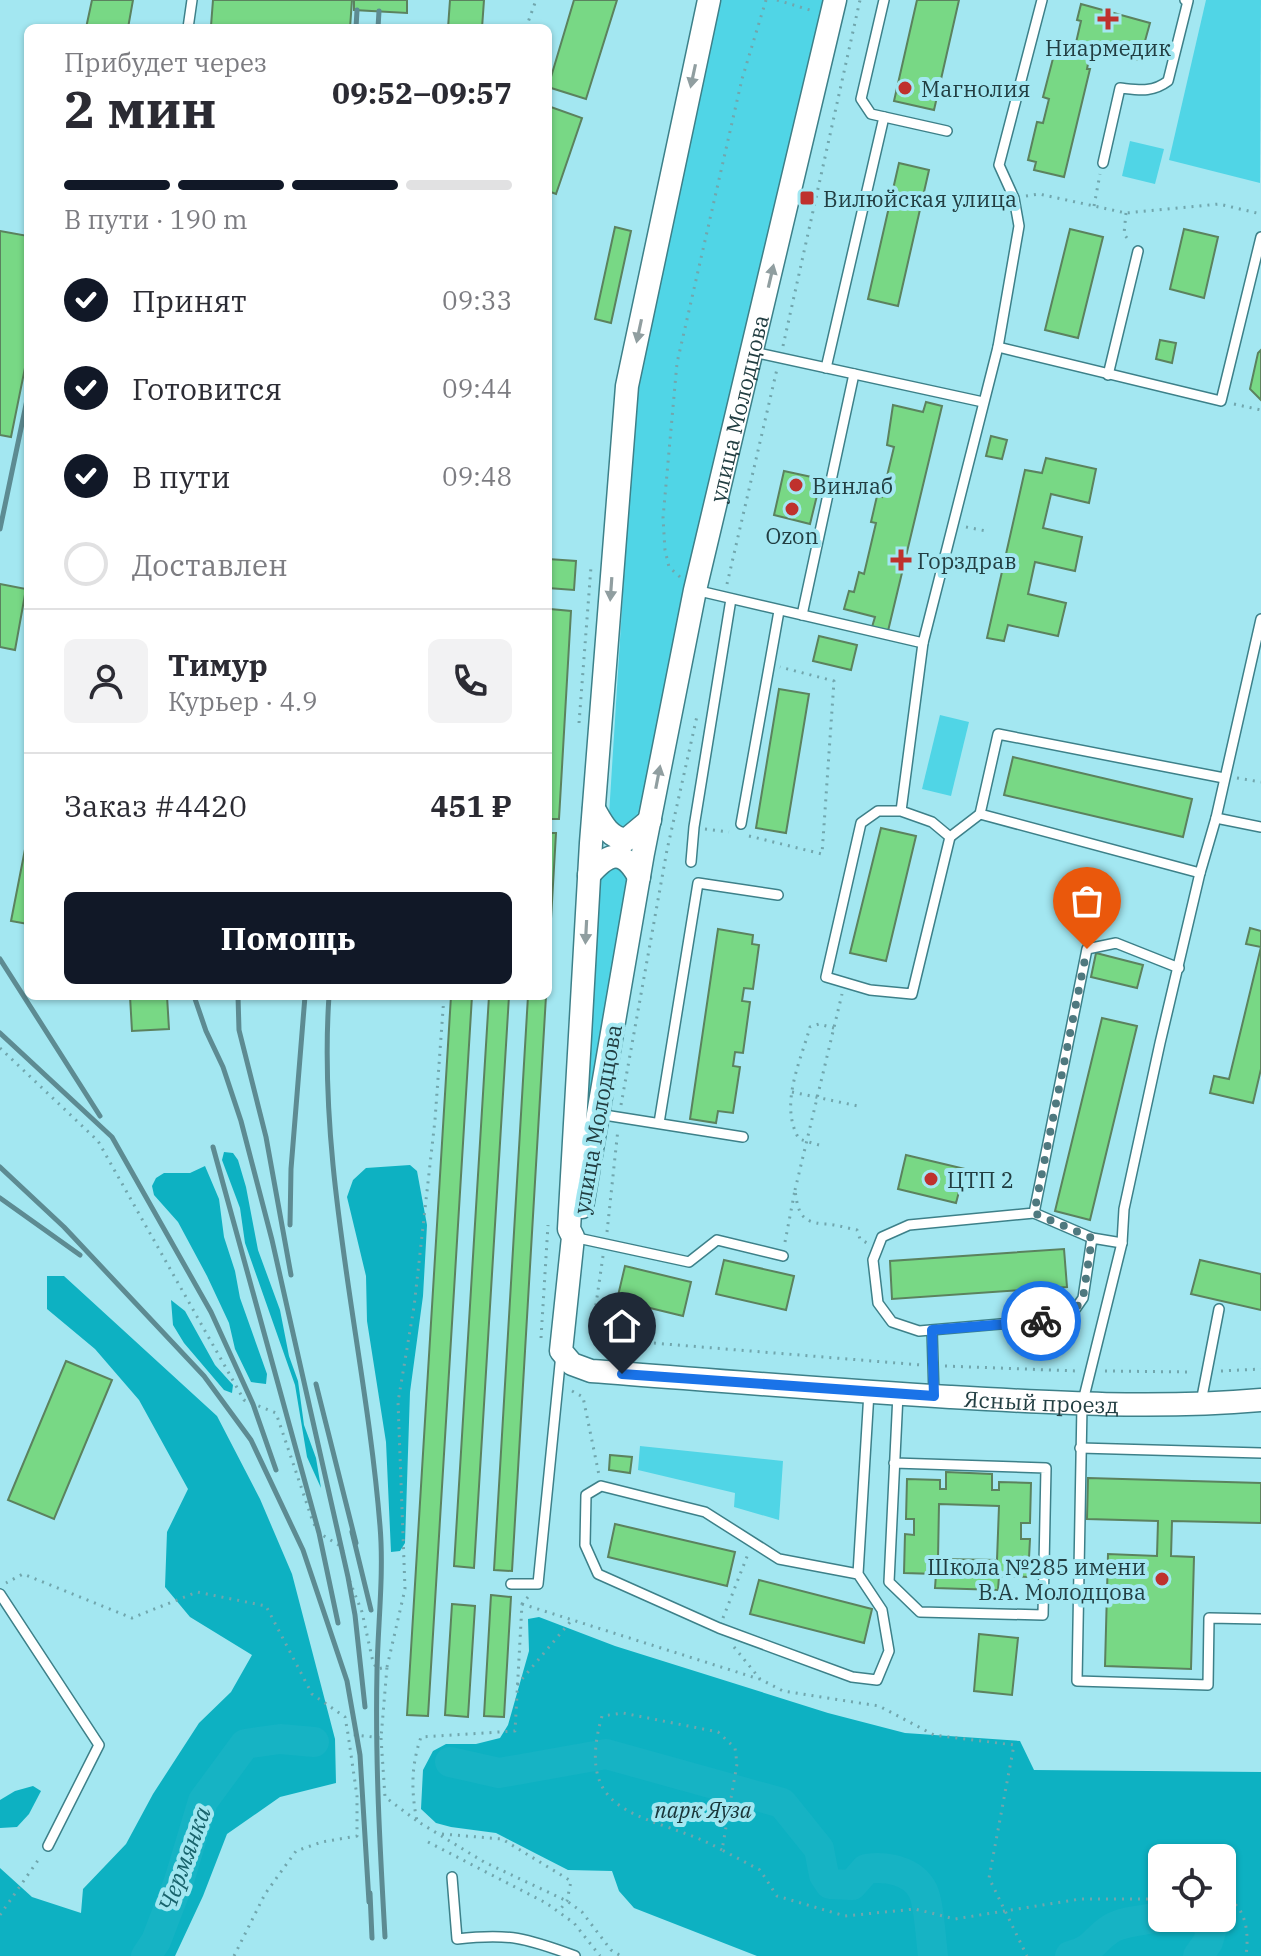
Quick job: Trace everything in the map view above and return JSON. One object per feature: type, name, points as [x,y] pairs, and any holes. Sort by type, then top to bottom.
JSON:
[{"type":"street","name":"улица Молодцова","points":[[709,0],[627,386],[589,875],[569,1229],[573,1237],[578,1232],[639,877],[695,590],[835,0]]},
{"type":"street","points":[[594,809],[604,828],[616,838],[626,840],[650,820]]},
{"type":"street","points":[[589,875],[601,862],[613,856],[623,857],[639,877]]},
{"type":"street","points":[[561,1351],[573,1237]]},
{"type":"street","name":"Ясный проезд","points":[[561,1351],[572,1364],[591,1371],[869,1392],[1082,1405],[1200,1405],[1261,1400]]},
{"type":"lane","points":[[189,24],[192,0]]},
{"type":"lane","points":[[884,0],[861,99],[871,114],[947,131]]},
{"type":"lane","points":[[901,811],[923,643],[998,347],[1019,226],[1014,198],[999,165],[1042,0]]},
{"type":"lane","points":[[1103,163],[1120,88],[1157,90],[1168,81],[1187,0]]},
{"type":"lane","points":[[826,368],[884,117]]},
{"type":"lane","points":[[998,347],[1221,401],[1261,237]]},
{"type":"lane","points":[[1108,375],[1138,251]]},
{"type":"lane","points":[[753,352],[983,402]]},
{"type":"lane","points":[[802,615],[854,374]]},
{"type":"lane","points":[[695,590],[923,643]]},
{"type":"lane","points":[[691,862],[731,599]]},
{"type":"lane","points":[[741,824],[779,611]]},
{"type":"lane","points":[[1261,619],[1133,1161],[1124,1209],[1122,1243],[1082,1405],[1077,1681],[1208,1685],[1209,1618],[1261,1619]]},
{"type":"lane","points":[[950,837],[932,822],[901,811],[878,811],[861,823],[826,977],[870,990],[912,994],[950,837],[980,814],[998,734],[1224,778]]},
{"type":"lane","points":[[980,814],[1200,873]]},
{"type":"lane","points":[[1216,818],[1261,827]]},
{"type":"lane","points":[[659,1123],[698,883],[778,895]]},
{"type":"lane","points":[[1034,1213],[1087,949],[1116,943],[1179,968]]},
{"type":"lane","points":[[598,1114],[743,1137]]},
{"type":"lane","points":[[1092,1238],[1083,1298],[1069,1318],[919,1331],[892,1322],[878,1303],[873,1260],[877,1249],[882,1237],[909,1225],[1034,1213],[1092,1238],[1122,1243]]},
{"type":"lane","points":[[573,1237],[689,1262],[717,1240],[783,1256]]},
{"type":"lane","points":[[1200,1405],[1219,1309]]},
{"type":"lane","points":[[932,1330],[934,1396]]},
{"type":"lane","points":[[511,1584],[538,1584],[561,1351]]},
{"type":"lane","points":[[858,1574],[779,1559],[705,1512],[601,1486],[586,1495],[585,1545],[598,1574],[719,1628],[852,1677],[877,1680],[889,1651],[882,1610],[858,1574],[869,1392]]},
{"type":"lane","points":[[894,1463],[1046,1468],[1043,1615],[920,1612],[889,1582],[894,1463],[898,1394]]},
{"type":"lane","points":[[1080,1448],[1261,1453]]},
{"type":"lane","points":[[0,1594],[99,1745],[48,1846]]},
{"type":"lane","points":[[452,1877],[457,1939],[485,1936],[524,1938],[575,1956]]},
{"type":"path","points":[[527,24],[536,0]]},
{"type":"path","points":[[695,590],[669,567],[665,550],[663,518],[677,363],[742,79],[766,0]]},
{"type":"path","points":[[1094,206],[1103,163]]},
{"type":"path","points":[[1014,198],[1039,194],[1126,213],[1219,204],[1261,214]]},
{"type":"path","points":[[1125,227],[1126,213]]},
{"type":"path","points":[[1221,401],[1261,410]]},
{"type":"path","points":[[954,524],[986,531]]},
{"type":"path","points":[[694,827],[740,834],[822,854],[834,681],[769,664]]},
{"type":"path","points":[[1224,778],[1261,782]]},
{"type":"path","points":[[783,1256],[806,1141],[845,983]]},
{"type":"path","points":[[444,1000],[414,1307],[398,1402],[405,1589],[387,1667],[381,1738],[385,1797],[417,1821],[484,1862],[567,1901],[582,1912],[611,1950],[621,1956]]},
{"type":"path","points":[[819,1145],[799,1139],[791,1125],[792,1092],[810,1027],[819,1024],[834,1028]]},
{"type":"path","points":[[0,1048],[98,1141],[244,1400],[276,1413],[313,1522],[319,1533],[342,1547],[373,1662],[377,1669],[387,1667]]},
{"type":"path","points":[[792,1092],[858,1106]]},
{"type":"path","points":[[795,1190],[797,1204],[806,1220],[814,1225],[857,1230],[860,1239],[877,1249]]},
{"type":"path","points":[[558,1385],[583,1397],[601,1486]]},
{"type":"path","points":[[753,1543],[719,1628],[760,1679]]},
{"type":"path","points":[[0,1586],[23,1574],[132,1618],[197,1592],[266,1606],[312,1694],[345,1717],[357,1796],[357,1836],[322,1842],[296,1851],[265,1894],[234,1956]]},
{"type":"path","points":[[417,1821],[411,1793],[415,1756],[421,1737],[515,1731],[522,1604],[538,1584]]},
{"type":"path","points":[[522,1604],[760,1679],[783,1691],[879,1706],[934,1735],[1014,1745],[989,1878],[1027,1956]]},
{"type":"path","points":[[517,1685],[572,1619]]},
{"type":"path","points":[[722,1850],[737,1764],[735,1748],[718,1732],[623,1713],[602,1716],[595,1742],[597,1774],[610,1802],[638,1817],[704,1840],[722,1850],[760,1870],[777,1896],[845,1916],[915,1909],[955,1919],[1080,1899],[1148,1899]]},
{"type":"path","points":[[348,1734],[381,1738]]},
{"type":"path","points":[[438,1834],[502,1839],[571,1881],[567,1901],[558,1912]]},
{"type":"path","points":[[428,1842],[558,1912],[574,1923],[600,1956]]},
{"type":"path","points":[[0,1915],[48,1846]]},
{"type":"path","points":[[1236,1903],[1245,1918],[1246,1956]]},
{"type":"shaded area","points":[[719,0],[823,0],[685,596],[645,818],[621,830],[609,815],[636,385]]},
{"type":"shaded area","points":[[1206,0],[1261,0],[1260,183],[1169,160]]},
{"type":"shaded area","points":[[1130,141],[1164,149],[1155,184],[1122,176]]},
{"type":"shaded area","points":[[940,715],[969,722],[951,796],[922,789]]},
{"type":"shaded area","points":[[611,864],[629,871],[581,1152],[599,874]]},
{"type":"shaded area","points":[[640,1446],[783,1461],[779,1520],[734,1507],[735,1493],[638,1470]]},
{"type":"green space","points":[[224,1152],[233,1153],[238,1160],[246,1187],[258,1250],[280,1310],[289,1356],[298,1381],[304,1425],[316,1458],[321,1488],[307,1457],[295,1385],[245,1243],[240,1208],[222,1160]]},
{"type":"green space","points":[[410,1165],[417,1171],[427,1225],[423,1296],[410,1392],[405,1543],[400,1551],[391,1552],[386,1442],[367,1321],[366,1276],[347,1197],[353,1180],[366,1168]]},
{"type":"green space","points":[[205,1166],[219,1199],[224,1237],[240,1298],[267,1374],[266,1384],[251,1382],[207,1276],[178,1222],[154,1195],[152,1186],[156,1178],[164,1173],[190,1173]]},
{"type":"green space","points":[[47,1276],[64,1276],[217,1416],[260,1499],[292,1574],[335,1739],[336,1783],[280,1797],[227,1834],[175,1956],[0,1956],[0,1868],[32,1897],[81,1913],[83,1889],[126,1844],[153,1794],[199,1723],[231,1692],[252,1655],[190,1617],[165,1587],[167,1532],[188,1489],[139,1400],[95,1349],[47,1309]]},
{"type":"green space","points":[[171,1300],[185,1311],[215,1365],[233,1385],[232,1393],[224,1390],[184,1343],[173,1325]]},
{"type":"green space","name":"парк Яуза","points":[[539,1617],[615,1646],[828,1713],[905,1733],[1020,1741],[1034,1770],[1261,1772],[1261,1956],[757,1956],[634,1908],[619,1891],[612,1871],[568,1870],[496,1833],[436,1823],[421,1809],[423,1770],[433,1751],[446,1744],[476,1744],[500,1738],[508,1725],[529,1651],[528,1619]]},
{"type":"green space","points":[[33,1786],[41,1791],[29,1814],[17,1827],[0,1828],[0,1800],[15,1791]]},
{"type":"building","points":[[92,0],[133,0],[129,24],[87,24]]},
{"type":"building","points":[[213,0],[352,0],[350,24],[211,24]]},
{"type":"building","points":[[354,0],[407,0],[407,13],[354,10]]},
{"type":"building","points":[[450,0],[484,0],[482,24],[448,24]]},
{"type":"building","points":[[574,0],[617,0],[586,99],[552,88],[552,74]]},
{"type":"building","points":[[917,0],[959,0],[934,110],[894,101]]},
{"type":"building","points":[[1081,4],[1150,23],[1145,41],[1149,41],[1144,61],[1091,48],[1087,69],[1090,69],[1064,177],[1034,170],[1036,162],[1028,160],[1037,122],[1043,123],[1049,99],[1043,97],[1057,43],[1075,47]]},
{"type":"building","points":[[552,107],[582,118],[556,194],[552,192]]},
{"type":"building","points":[[899,163],[929,170],[898,306],[868,299]]},
{"type":"building","points":[[615,227],[631,231],[611,323],[595,319]]},
{"type":"building","points":[[1070,229],[1103,237],[1078,338],[1045,330]]},
{"type":"building","points":[[1184,229],[1218,237],[1204,298],[1170,289]]},
{"type":"building","points":[[0,231],[24,235],[24,373],[11,437],[0,435]]},
{"type":"building","points":[[1160,340],[1176,343],[1172,363],[1156,359]]},
{"type":"building","points":[[1261,350],[1261,400],[1250,389]]},
{"type":"building","points":[[926,402],[942,406],[888,631],[872,627],[875,617],[844,609],[849,591],[854,592],[859,572],[864,574],[876,523],[871,522],[877,496],[882,497],[894,447],[887,445],[893,405],[923,412]]},
{"type":"building","points":[[991,436],[1007,440],[1002,459],[986,456]]},
{"type":"building","points":[[1046,458],[1096,469],[1089,503],[1051,494],[1043,528],[1082,537],[1075,571],[1035,562],[1028,594],[1066,603],[1058,636],[1008,625],[1004,641],[987,638],[1025,470],[1042,473]]},
{"type":"building","points":[[784,471],[821,479],[810,524],[774,515]]},
{"type":"building","points":[[552,559],[576,561],[574,590],[552,588]]},
{"type":"building","points":[[0,584],[24,589],[15,650],[0,647]]},
{"type":"building","points":[[552,609],[571,611],[559,819],[552,819]]},
{"type":"building","points":[[819,636],[857,645],[851,670],[813,661]]},
{"type":"building","points":[[779,689],[809,694],[786,833],[756,828]]},
{"type":"building","points":[[1013,757],[1192,799],[1183,837],[1004,795]]},
{"type":"building","points":[[881,828],[916,836],[886,961],[850,953]]},
{"type":"building","points":[[552,833],[556,833],[552,902]]},
{"type":"building","points":[[24,854],[24,923],[11,921]]},
{"type":"building","points":[[1250,928],[1261,931],[1261,947],[1246,944]]},
{"type":"building","points":[[718,929],[753,935],[752,944],[759,945],[753,989],[744,988],[742,1001],[750,1002],[743,1053],[735,1052],[733,1066],[740,1067],[733,1113],[718,1111],[716,1123],[690,1119]]},
{"type":"building","points":[[1261,947],[1261,1069],[1253,1103],[1210,1093],[1214,1076],[1229,1079]]},
{"type":"building","points":[[1096,953],[1143,965],[1137,988],[1091,977]]},
{"type":"building","points":[[130,1000],[167,1000],[169,1029],[132,1031]]},
{"type":"building","points":[[451,1000],[472,1000],[428,1716],[407,1715]]},
{"type":"building","points":[[489,1000],[509,1000],[474,1568],[454,1566]]},
{"type":"building","points":[[528,1000],[546,1000],[512,1571],[494,1570]]},
{"type":"building","points":[[1102,1018],[1137,1026],[1090,1220],[1055,1211]]},
{"type":"building","name":"ЦТП 2","points":[[906,1155],[965,1169],[956,1203],[898,1189]]},
{"type":"building","points":[[1064,1249],[1067,1287],[892,1299],[890,1261]]},
{"type":"building","points":[[724,1260],[794,1276],[786,1310],[716,1294]]},
{"type":"building","points":[[1200,1260],[1261,1274],[1261,1310],[1191,1294]]},
{"type":"building","points":[[625,1266],[691,1282],[683,1316],[617,1300]]},
{"type":"building","points":[[66,1361],[112,1380],[54,1519],[8,1500]]},
{"type":"building","points":[[610,1455],[632,1457],[630,1473],[609,1470]]},
{"type":"building","points":[[946,1472],[992,1474],[992,1490],[999,1490],[999,1482],[1031,1483],[1030,1523],[1021,1523],[1021,1539],[1030,1539],[1028,1577],[999,1576],[998,1590],[935,1588],[936,1574],[904,1573],[905,1534],[914,1535],[914,1519],[906,1519],[907,1479],[940,1480],[940,1489],[946,1489]],"holes":[[[939,1504],[999,1506],[997,1560],[938,1559]]]},
{"type":"building","points":[[1088,1478],[1261,1483],[1261,1523],[1172,1521],[1171,1556],[1194,1557],[1191,1669],[1105,1666],[1108,1554],[1157,1556],[1158,1521],[1087,1519]]},
{"type":"building","points":[[615,1524],[735,1552],[727,1586],[608,1557]]},
{"type":"building","points":[[759,1580],[872,1609],[864,1643],[750,1614]]},
{"type":"building","points":[[491,1595],[511,1597],[504,1717],[484,1716]]},
{"type":"building","points":[[452,1604],[475,1606],[468,1717],[445,1715]]},
{"type":"building","points":[[979,1634],[1018,1638],[1012,1695],[974,1691]]},
{"type":"waterway","name":"Чермянка","points":[[146,1956],[156,1941],[179,1881],[203,1801],[245,1744],[280,1739],[314,1742]]},
{"type":"waterway","name":"Чермянка","points":[[450,1762],[499,1773],[606,1754],[782,1803],[819,1849],[824,1875],[830,1884],[852,1885],[866,1869],[873,1868],[890,1869],[913,1878],[923,1891],[927,1904],[933,1956]]},
{"type":"waterway","name":"Чермянка","points":[[1070,1956],[1089,1948],[1118,1925],[1148,1919]]},
{"type":"waterway","name":"Чермянка","points":[[1198,1956],[1211,1932]]},
{"type":"railway","points":[[356,24],[357,10]]},
{"type":"railway","points":[[378,24],[379,11]]},
{"type":"railway","points":[[0,529],[24,414]]},
{"type":"railway","points":[[0,959],[24,997]]},
{"type":"railway","points":[[26,1000],[100,1116]]},
{"type":"railway","points":[[195,1000],[241,1121],[272,1240],[348,1577],[365,1707]]},
{"type":"railway","points":[[238,1000],[239,1030],[266,1137],[291,1275]]},
{"type":"railway","points":[[290,1225],[291,1169],[305,1000]]},
{"type":"railway","points":[[329,1000],[327,1062],[336,1195],[373,1460],[381,1544],[377,1738],[385,1937]]},
{"type":"railway","points":[[0,1033],[112,1137],[211,1312],[253,1404],[276,1470]]},
{"type":"railway","points":[[213,1147],[319,1533],[338,1623]]},
{"type":"railway","points":[[0,1167],[64,1227],[204,1376],[251,1440],[303,1550],[347,1681],[360,1755],[369,1902]]},
{"type":"railway","points":[[0,1198],[80,1255]]},
{"type":"railway","points":[[316,1384],[356,1543]]},
{"type":"railway","points":[[352,1532],[371,1610]]},
{"type":"railway","points":[[370,1893],[372,1938]]},
{"type":"way so far","points":[[1041,1321],[1069,1318],[1083,1298],[1092,1238],[1034,1213],[1087,949]]},
{"type":"place","name":"Ниармедик","points":[[1108,19]]},
{"type":"place","name":"Магнолия","points":[[905,88]]},
{"type":"place","name":"Вилюйская улица","points":[[807,198]]},
{"type":"place","name":"Винлаб","points":[[796,485]]},
{"type":"place","name":"Ozon","points":[[792,509]]},
{"type":"place","name":"Горздрав","points":[[901,560]]},
{"type":"place","name":"ЦТП 2","points":[[931,1179]]},
{"type":"place","name":"Школа №285 имени В.А. Молодцова","points":[[1162,1579]]},
{"type":"route","points":[[622,1374],[934,1396],[932,1330],[1041,1321]]}]
